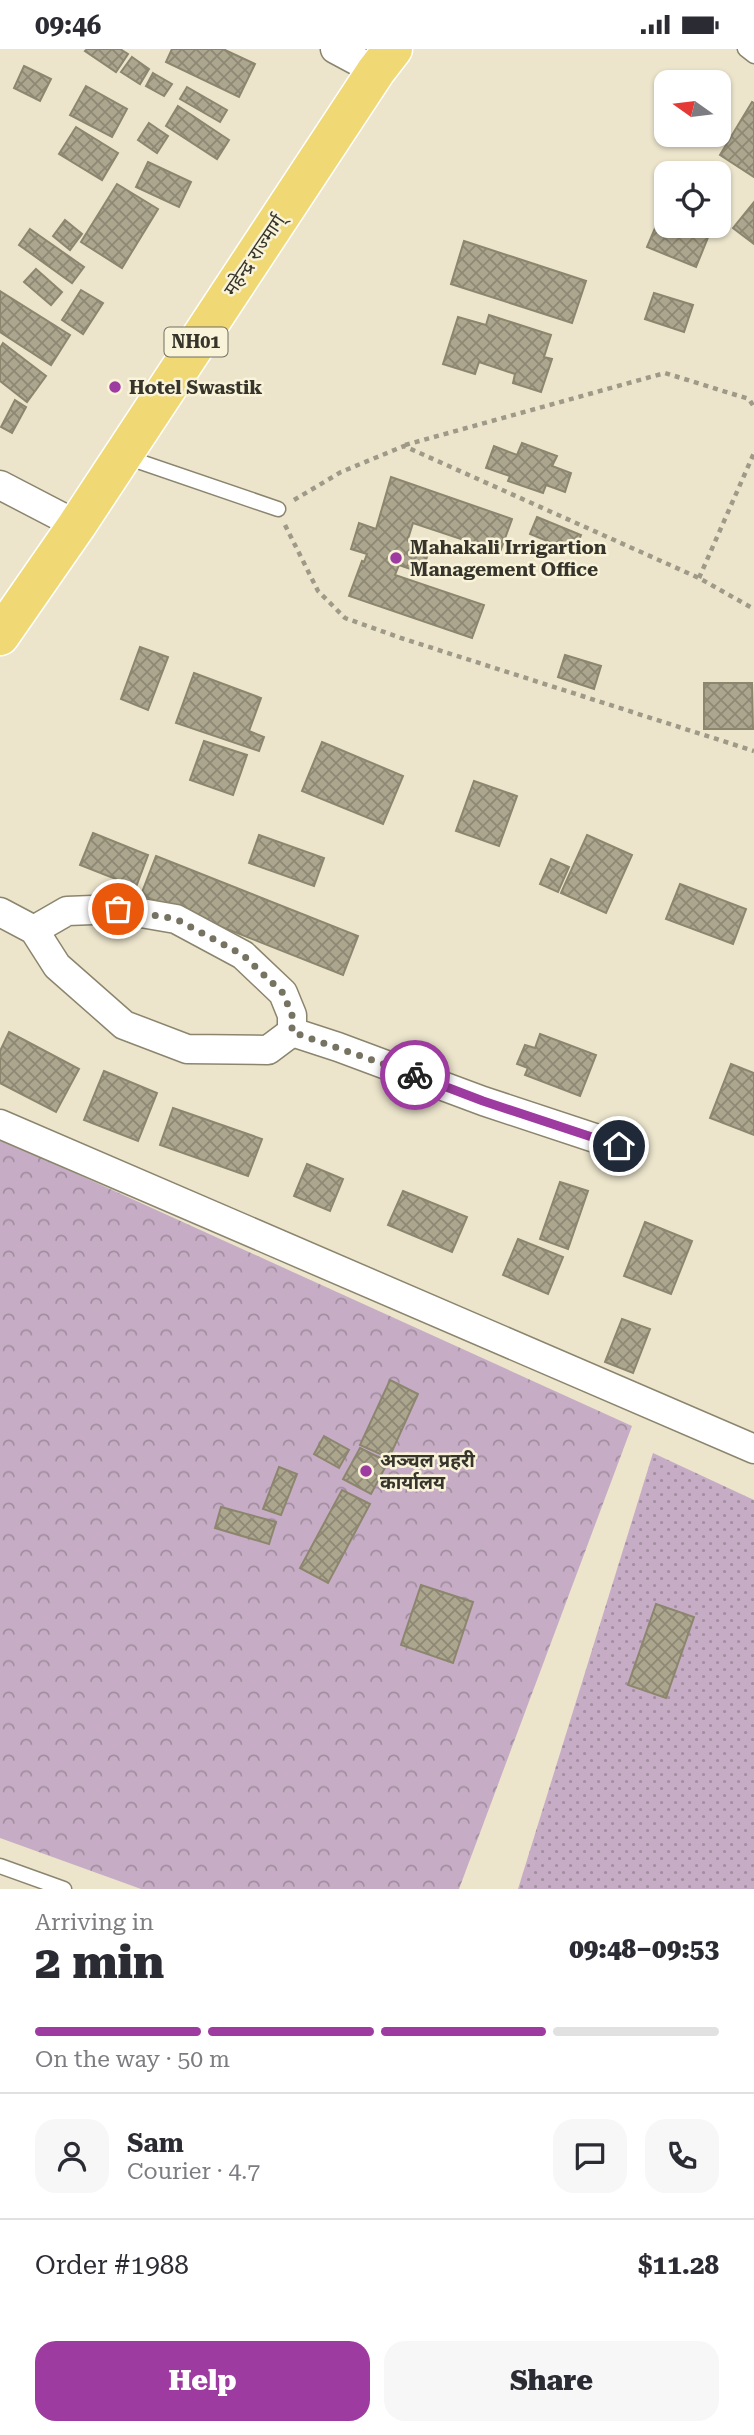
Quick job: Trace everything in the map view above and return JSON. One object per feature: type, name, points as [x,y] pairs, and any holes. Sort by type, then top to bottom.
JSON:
[{"type":"highway","name":"महेन्द्र राज्मार्ग्","points":[[0,636],[77,525],[384,60]]},
{"type":"street","points":[[335,49],[384,60]]},
{"type":"street","points":[[0,485],[77,525]]},
{"type":"street","points":[[34,930],[67,911],[118,909],[176,919],[243,955],[273,983],[283,993],[292,1015],[292,1032]]},
{"type":"street","points":[[0,912],[34,930],[57,966],[124,1025],[187,1049],[268,1050],[292,1032]]},
{"type":"street","points":[[292,1032],[483,1101],[619,1146]]},
{"type":"street","points":[[0,1124],[754,1450]]},
{"type":"lane","points":[[745,49],[754,56]]},
{"type":"lane","points":[[121,455],[278,509]]},
{"type":"lane","points":[[0,1866],[64,1889]]},
{"type":"path","points":[[754,407],[748,399],[665,373],[404,446],[341,472],[278,509],[318,591],[345,618],[754,751]]},
{"type":"path","points":[[404,446],[699,578],[754,609]]},
{"type":"path","points":[[699,578],[754,453]]},
{"type":"green space","points":[[0,1139],[632,1426],[459,1889],[141,1889],[0,1838]]},
{"type":"green space","points":[[653,1453],[754,1500],[754,1889],[518,1889]]},
{"type":"building","points":[[120,49],[128,54],[116,72],[85,51]]},
{"type":"building","points":[[172,49],[223,49],[255,64],[239,97],[166,62]]},
{"type":"building","points":[[132,57],[149,69],[140,84],[121,72]]},
{"type":"building","points":[[24,66],[51,79],[40,101],[14,88]]},
{"type":"building","points":[[153,73],[172,84],[164,96],[146,86]]},
{"type":"building","points":[[86,86],[127,109],[112,137],[70,115]]},
{"type":"building","points":[[187,87],[227,110],[220,122],[180,99]]},
{"type":"building","points":[[752,102],[754,103],[754,177],[720,155],[725,147],[732,147],[732,135]]},
{"type":"building","points":[[178,106],[229,140],[217,159],[166,126]]},
{"type":"building","points":[[149,123],[168,136],[157,153],[138,140]]},
{"type":"building","points":[[76,127],[118,153],[102,180],[59,154]]},
{"type":"building","points":[[148,162],[191,182],[179,207],[136,187]]},
{"type":"building","points":[[117,184],[158,209],[122,268],[81,242]]},
{"type":"building","points":[[754,202],[754,244],[733,228]]},
{"type":"building","points":[[65,220],[82,234],[70,250],[53,236]]},
{"type":"building","points":[[30,229],[84,267],[72,283],[19,245]]},
{"type":"building","points":[[654,231],[654,238],[708,238],[696,267],[647,247]]},
{"type":"building","points":[[464,241],[586,281],[572,323],[451,284]]},
{"type":"building","points":[[36,269],[62,292],[51,305],[24,282]]},
{"type":"building","points":[[81,290],[103,303],[83,334],[62,320]]},
{"type":"building","points":[[0,291],[70,335],[51,365],[0,332]]},
{"type":"building","points":[[654,293],[693,305],[684,332],[645,319]]},
{"type":"building","points":[[489,315],[551,335],[544,357],[552,359],[541,392],[513,383],[515,374],[479,362],[475,374],[443,364],[458,317],[486,325]]},
{"type":"building","points":[[3,343],[46,376],[27,402],[0,381],[0,348]]},
{"type":"building","points":[[15,400],[26,407],[12,433],[1,427]]},
{"type":"building","points":[[522,443],[557,456],[552,466],[571,473],[565,492],[546,485],[543,493],[508,481],[510,476],[486,468],[494,446],[517,455]]},
{"type":"building","name":"Mahakali Irrigartion Management Office","points":[[391,477],[512,519],[500,552],[413,523],[408,539],[430,547],[422,573],[399,565],[395,575],[484,605],[472,638],[349,596],[367,554],[351,549],[359,523],[376,529]]},
{"type":"building","points":[[537,517],[581,535],[574,552],[530,534]]},
{"type":"building","points":[[140,647],[168,657],[148,710],[121,699]]},
{"type":"building","points":[[565,655],[601,666],[594,689],[558,677]]},
{"type":"building","points":[[194,673],[261,698],[249,731],[264,737],[259,751],[176,723]]},
{"type":"building","points":[[704,683],[752,683],[753,729],[704,729]]},
{"type":"building","points":[[204,741],[247,755],[233,795],[190,780]]},
{"type":"building","points":[[322,742],[403,776],[383,824],[302,791]]},
{"type":"building","points":[[474,781],[517,796],[499,846],[456,831]]},
{"type":"building","points":[[93,833],[148,855],[136,887],[80,865]]},
{"type":"building","points":[[259,835],[324,858],[314,886],[249,863]]},
{"type":"building","points":[[587,835],[632,855],[606,913],[561,893]]},
{"type":"building","points":[[156,856],[358,936],[343,975],[141,895]]},
{"type":"building","points":[[551,859],[569,867],[558,892],[540,884]]},
{"type":"building","points":[[680,884],[746,909],[733,944],[666,919]]},
{"type":"building","points":[[9,1032],[79,1069],[56,1112],[0,1083],[0,1051]]},
{"type":"building","points":[[540,1034],[596,1055],[580,1096],[525,1075],[528,1068],[517,1064],[525,1045],[535,1048]]},
{"type":"building","points":[[731,1064],[754,1073],[754,1135],[710,1118]]},
{"type":"building","points":[[104,1071],[157,1093],[138,1141],[84,1120]]},
{"type":"building","points":[[173,1108],[262,1139],[248,1176],[160,1145]]},
{"type":"building","points":[[307,1164],[343,1179],[330,1211],[294,1196]]},
{"type":"building","points":[[560,1182],[588,1191],[568,1249],[540,1239]]},
{"type":"building","points":[[403,1191],[467,1217],[452,1252],[388,1225]]},
{"type":"building","points":[[645,1222],[692,1241],[671,1294],[624,1276]]},
{"type":"building","points":[[518,1239],[563,1257],[548,1294],[503,1275]]},
{"type":"building","points":[[622,1319],[650,1329],[633,1373],[605,1362]]},
{"type":"building","points":[[390,1380],[418,1394],[389,1458],[360,1445]]},
{"type":"building","points":[[324,1436],[349,1450],[339,1468],[314,1454]]},
{"type":"building","name":"अञ्चल प्रहरी कार्यालय","points":[[360,1448],[388,1462],[371,1494],[343,1479]]},
{"type":"building","points":[[279,1467],[297,1474],[281,1515],[263,1509]]},
{"type":"building","points":[[342,1490],[370,1504],[328,1583],[300,1568]]},
{"type":"building","points":[[221,1507],[276,1522],[269,1544],[215,1528]]},
{"type":"building","points":[[421,1585],[473,1602],[453,1663],[401,1645]]},
{"type":"building","points":[[656,1604],[694,1617],[666,1698],[628,1685]]},
{"type":"way so far","points":[[118,909],[176,919],[243,955],[283,993],[292,1015],[292,1032],[415,1075]]},
{"type":"place","name":"Hotel Swastik","points":[[115,387]]},
{"type":"place","name":"Mahakali Irrigartion Management Office","points":[[396,558]]},
{"type":"place","name":"अञ्चल प्रहरी कार्यालय","points":[[366,1471]]},
{"type":"route","points":[[415,1075],[483,1101],[619,1146]]}]
